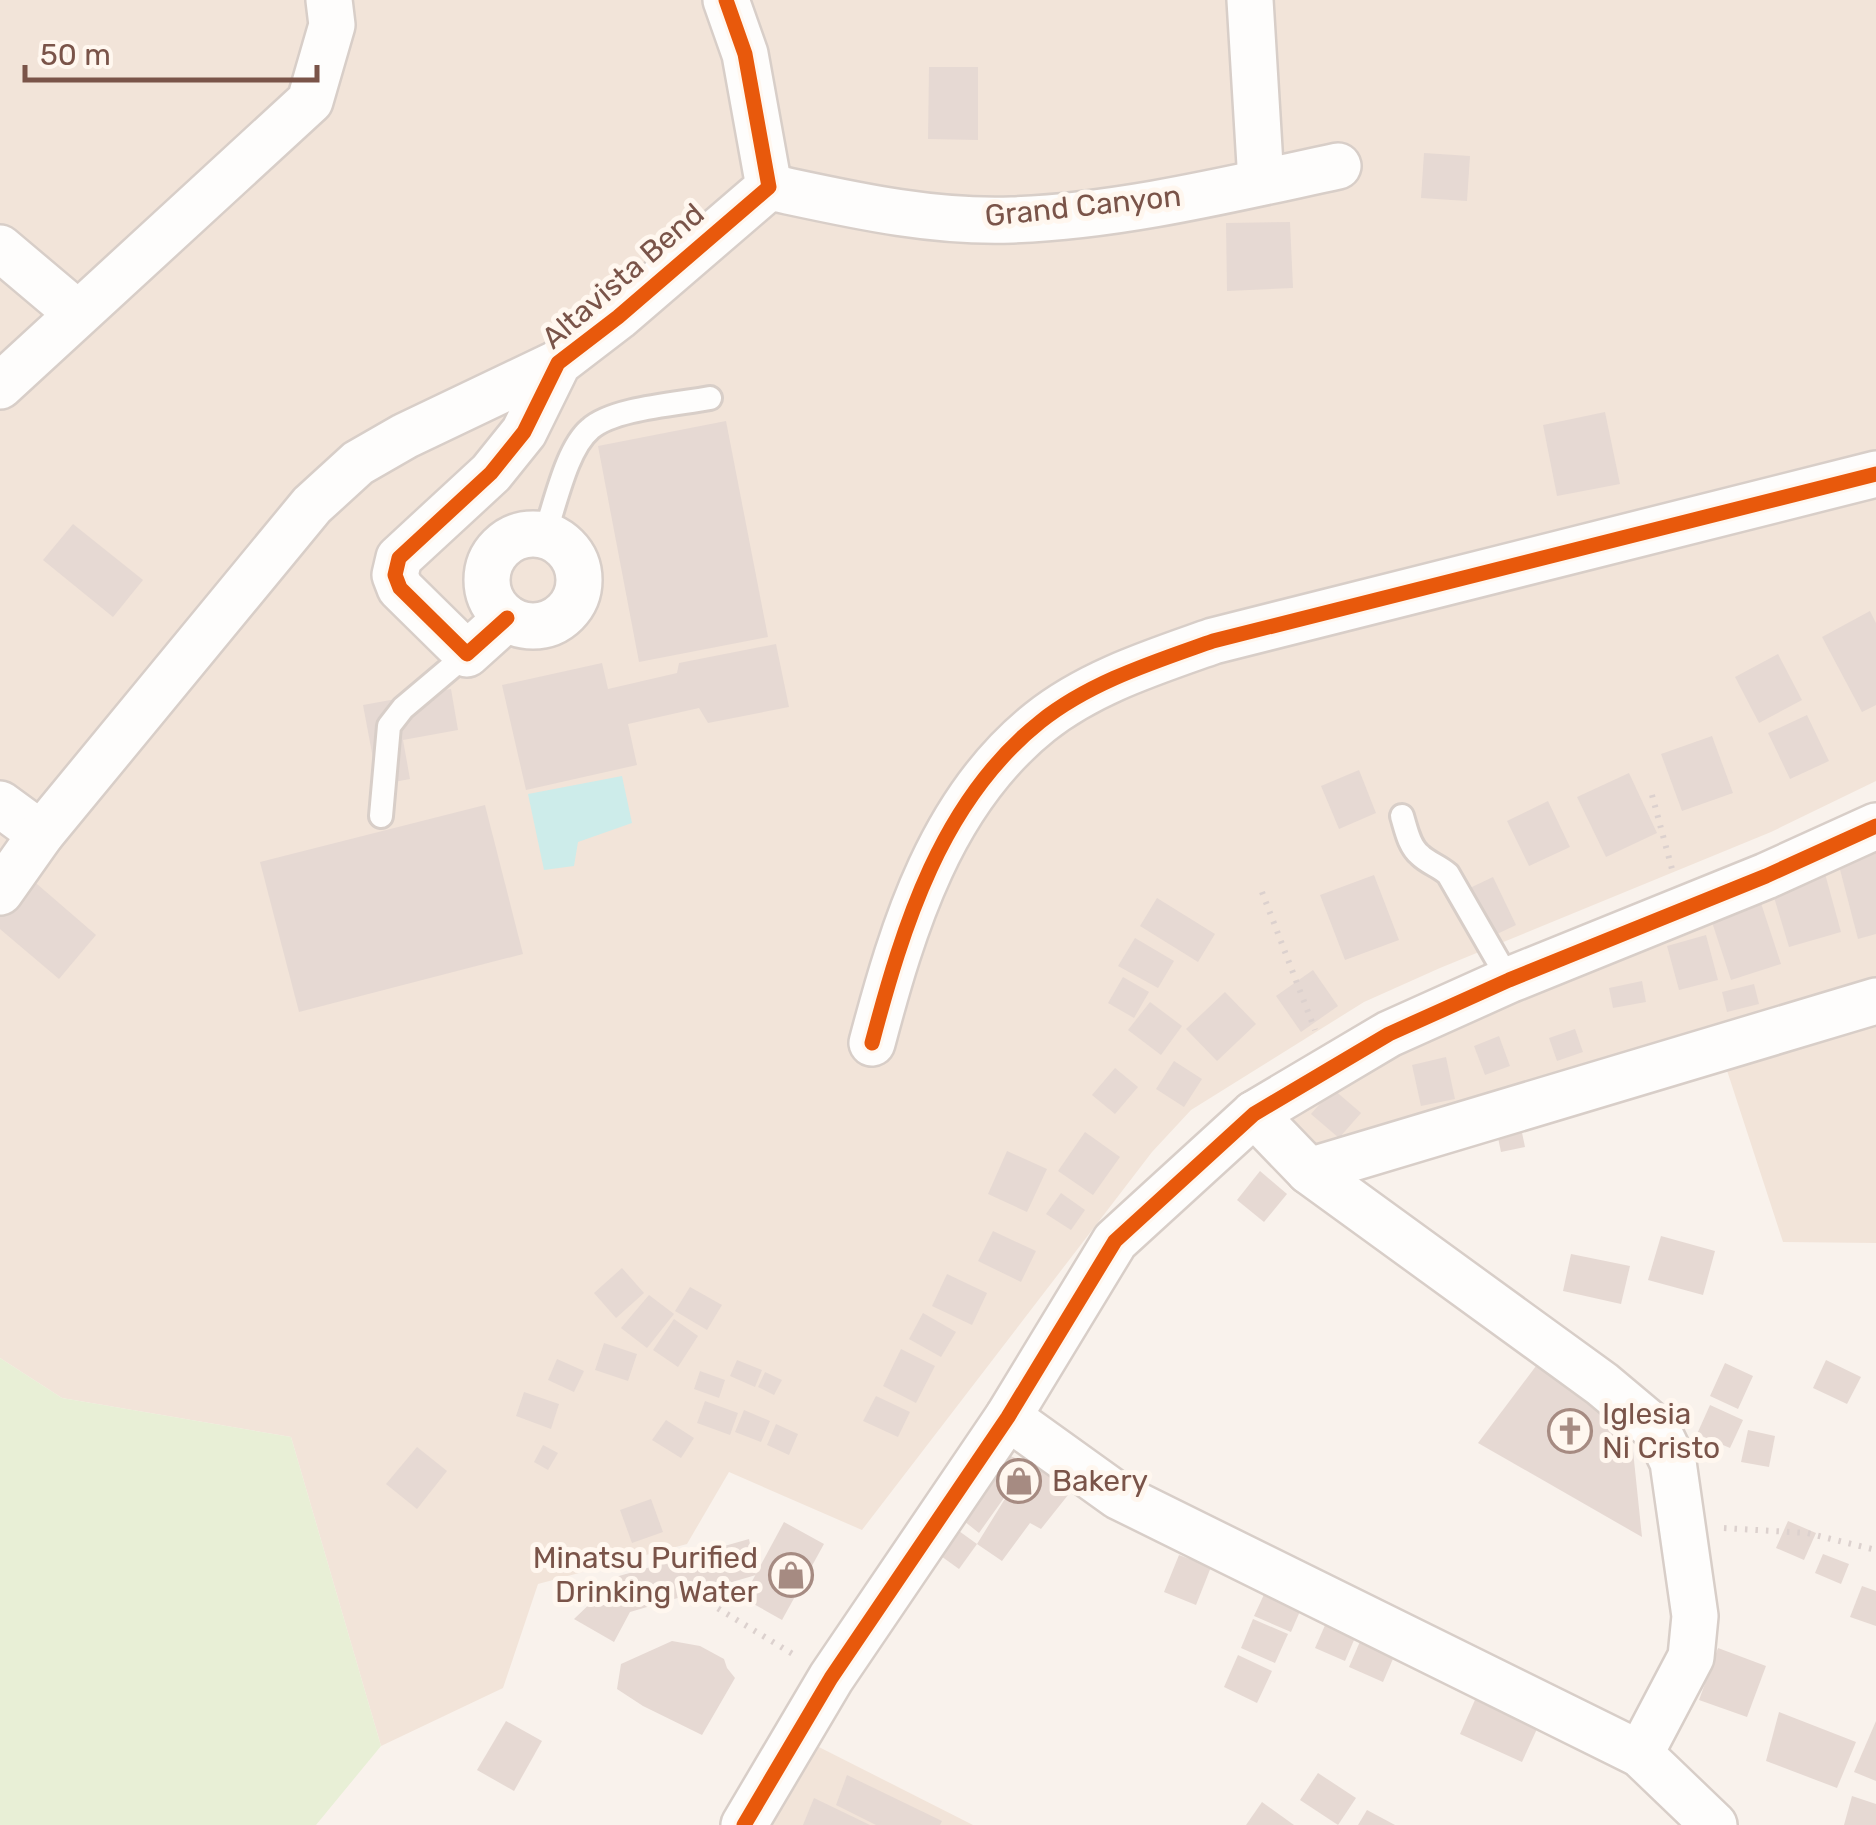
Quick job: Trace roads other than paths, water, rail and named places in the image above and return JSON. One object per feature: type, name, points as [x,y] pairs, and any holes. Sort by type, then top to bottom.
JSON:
[{"type":"street","points":[[0,386],[310,101],[332,25],[329,0]]},
{"type":"street","points":[[726,0],[746,54],[768,187]]},
{"type":"street","points":[[1250,0],[1261,182]]},
{"type":"street","name":"Grand Canyon","points":[[768,187],[898,214],[1011,220],[1124,208],[1338,166]]},
{"type":"street","name":"Altavista Bend","points":[[467,654],[400,588],[395,575],[399,558],[491,473],[524,432],[558,362],[618,317],[768,187]]},
{"type":"street","points":[[0,248],[77,314]]},
{"type":"street","points":[[0,892],[41,834],[312,505],[358,464],[405,436],[558,362]]},
{"type":"street","points":[[872,1044],[916,896],[950,830],[986,775],[1041,721],[1122,674],[1213,640],[1876,474]]},
{"type":"street","points":[[544,536],[568,550],[576,562],[579,590],[564,614],[541,626],[524,625],[496,608],[489,593],[490,566],[500,548],[513,539],[544,536]]},
{"type":"street","points":[[467,654],[507,618]]},
{"type":"street","points":[[0,804],[41,834]]},
{"type":"street","points":[[744,1825],[831,1678],[1008,1417],[1115,1241],[1254,1114],[1389,1034],[1876,826]]},
{"type":"street","points":[[1309,1171],[1876,1000]]},
{"type":"street","points":[[1254,1114],[1309,1171],[1602,1384],[1658,1431],[1673,1462],[1695,1616],[1691,1658],[1640,1754]]},
{"type":"street","points":[[1008,1417],[1118,1496],[1640,1754],[1714,1825]]},
{"type":"lane","points":[[544,536],[574,452],[590,429],[610,418],[710,398]]},
{"type":"lane","points":[[381,816],[389,726],[403,708],[467,654]]},
{"type":"lane","points":[[1402,816],[1411,844],[1420,857],[1436,862],[1448,874],[1508,980]]},
{"type":"water","points":[[622,776],[632,823],[578,842],[574,866],[544,870],[528,794]]},
{"type":"place","name":"Iglesia Ni Cristo","points":[[1570,1431]]},
{"type":"place","name":"Bakery","points":[[1019,1481]]},
{"type":"place","name":"Minatsu Purified Drinking Water","points":[[791,1575]]}]
